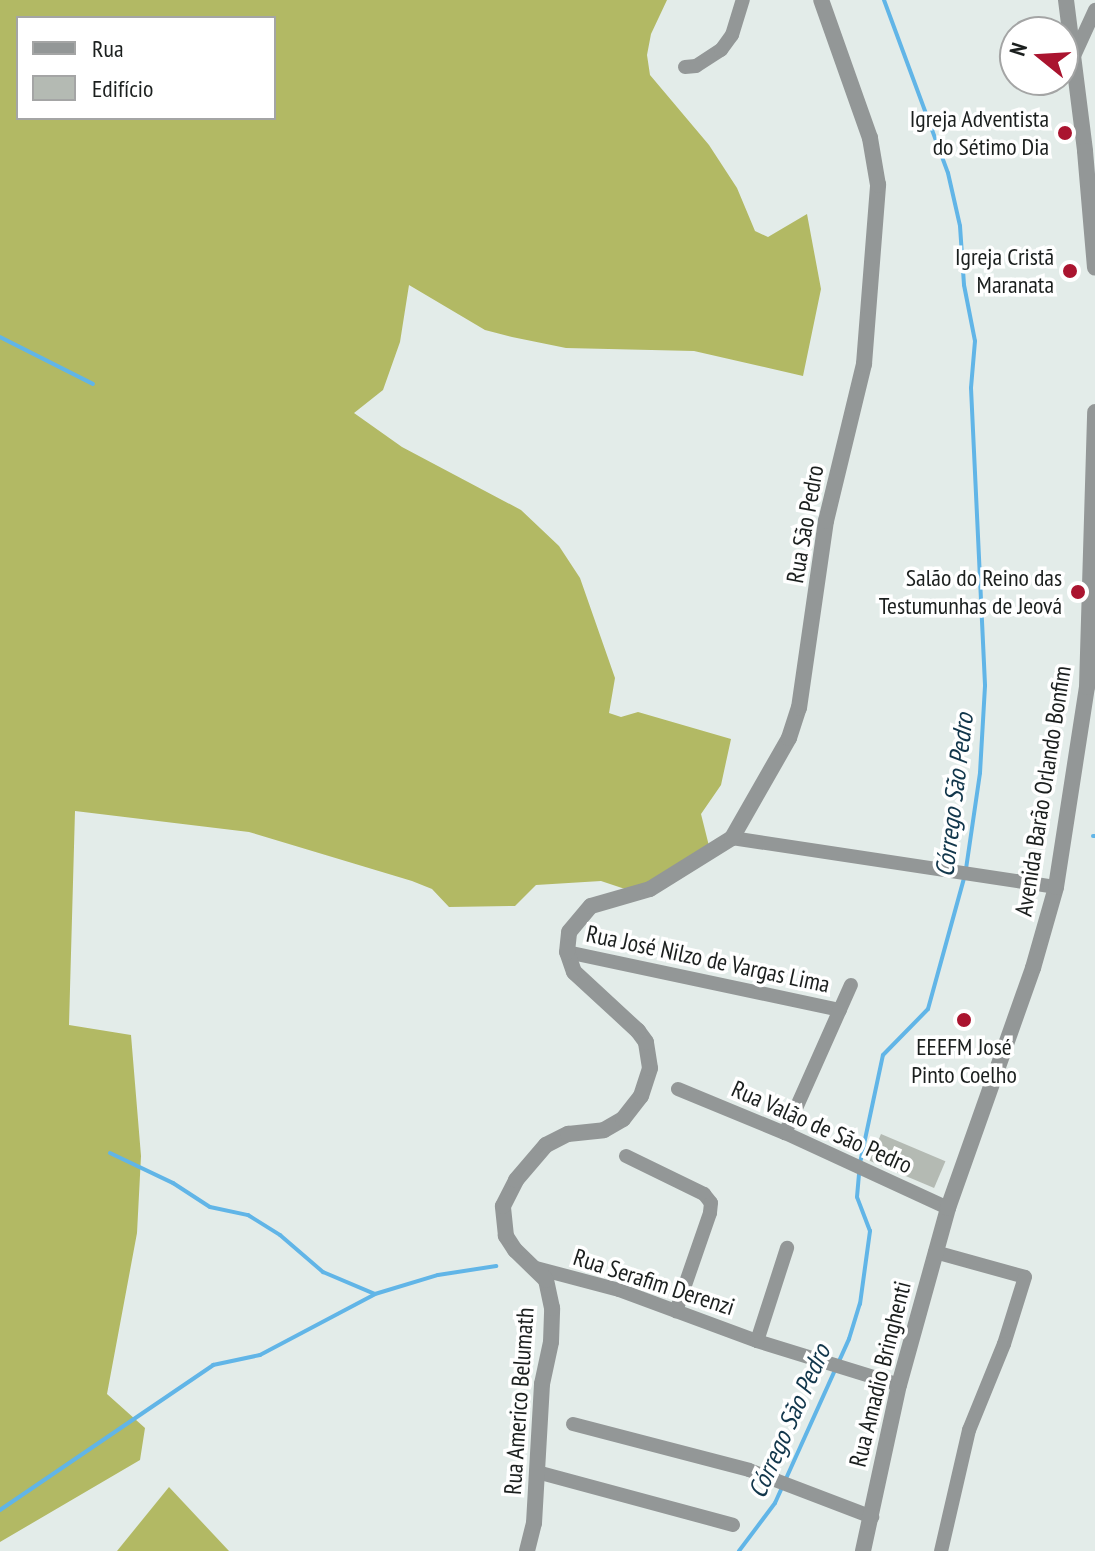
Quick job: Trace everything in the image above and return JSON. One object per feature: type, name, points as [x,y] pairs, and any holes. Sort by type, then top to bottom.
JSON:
[{"type":"street","points":[[685,67],[696,66],[721,50],[732,35],[743,0]]},
{"type":"street","name":"Rua São Pedro","points":[[567,952],[572,926],[591,906],[650,889],[732,838],[789,738],[799,708],[826,521],[864,364],[878,171],[870,138],[821,0]]},
{"type":"street","points":[[1079,45],[1095,10]]},
{"type":"street","points":[[1079,91],[1090,152],[1095,268]]},
{"type":"street","name":"Avenida Barão Orlando Bonfim","points":[[948,1208],[1033,968],[1056,887],[1091,688],[1095,412]]},
{"type":"street","points":[[732,838],[1056,887]]},
{"type":"street","name":"Rua José Nilzo de Vargas Lima","points":[[567,952],[840,1010]]},
{"type":"street","name":"Rua Americo Belumath","points":[[527,1551],[534,1523],[542,1384],[553,1324],[550,1293],[536,1268],[524,1261],[506,1236],[502,1216],[508,1191],[536,1154],[556,1138],[604,1130],[623,1119],[641,1096],[650,1068],[646,1042],[574,972],[567,952]]},
{"type":"street","points":[[785,1133],[851,985]]},
{"type":"street","name":"Rua Valão de São Pedro","points":[[678,1089],[785,1133],[948,1208]]},
{"type":"street","points":[[626,1156],[704,1194],[711,1203],[676,1311]]},
{"type":"street","name":"Rua Amadio Bringhenti","points":[[863,1551],[899,1385],[948,1208]]},
{"type":"street","name":"Rua Serafim Derenzi","points":[[757,1341],[787,1248]]},
{"type":"street","points":[[935,1252],[1025,1277],[1004,1344],[969,1430],[941,1551]]},
{"type":"street","name":"Rua Serafim Derenzi","points":[[536,1268],[619,1290],[757,1341],[899,1385]]},
{"type":"street","points":[[573,1424],[775,1480],[872,1517]]},
{"type":"street","points":[[537,1472],[733,1525]]},
{"type":"green space","points":[[0,0],[667,0],[651,34],[647,55],[650,75],[709,145],[737,188],[755,231],[768,237],[807,214],[821,289],[803,376],[694,351],[566,348],[512,337],[485,330],[409,285],[400,342],[383,390],[354,413],[402,447],[521,510],[559,546],[580,578],[615,678],[609,713],[621,717],[638,712],[731,739],[721,785],[701,814],[710,850],[634,892],[601,881],[536,885],[515,906],[449,907],[432,889],[412,881],[249,832],[75,811],[69,1025],[131,1035],[141,1156],[137,1233],[107,1394],[145,1428],[140,1460],[0,1542]]},
{"type":"green space","points":[[169,1487],[229,1551],[117,1551]]},
{"type":"building","points":[[881,1134],[945,1161],[934,1188],[870,1161]]},
{"type":"waterway","name":"Córrego São Pedro","points":[[884,0],[948,173],[960,226],[964,285],[975,341],[971,388],[985,686],[980,773],[966,869]]},
{"type":"waterway","points":[[0,337],[93,384]]},
{"type":"waterway","name":"Córrego São Pedro","points":[[860,1163],[883,1055],[928,1009],[964,878]]},
{"type":"waterway","points":[[110,1153],[173,1183],[210,1207],[248,1215],[280,1235],[323,1272],[375,1294]]},
{"type":"waterway","name":"Córrego São Pedro","points":[[739,1551],[775,1503],[849,1339],[860,1304],[870,1231],[857,1197],[859,1172]]},
{"type":"waterway","points":[[0,1510],[213,1365],[260,1355],[375,1294],[438,1275],[496,1266]]},
{"type":"place","name":"Igreja Adventista do Sétimo Dia","points":[[1065,133]]},
{"type":"place","name":"Igreja Cristã Maranata","points":[[1070,271]]},
{"type":"place","name":"Salão do Reino das Testumunhas de Jeová","points":[[1078,592]]},
{"type":"place","name":"EEEFM José Pinto Coelho","points":[[964,1020]]}]
